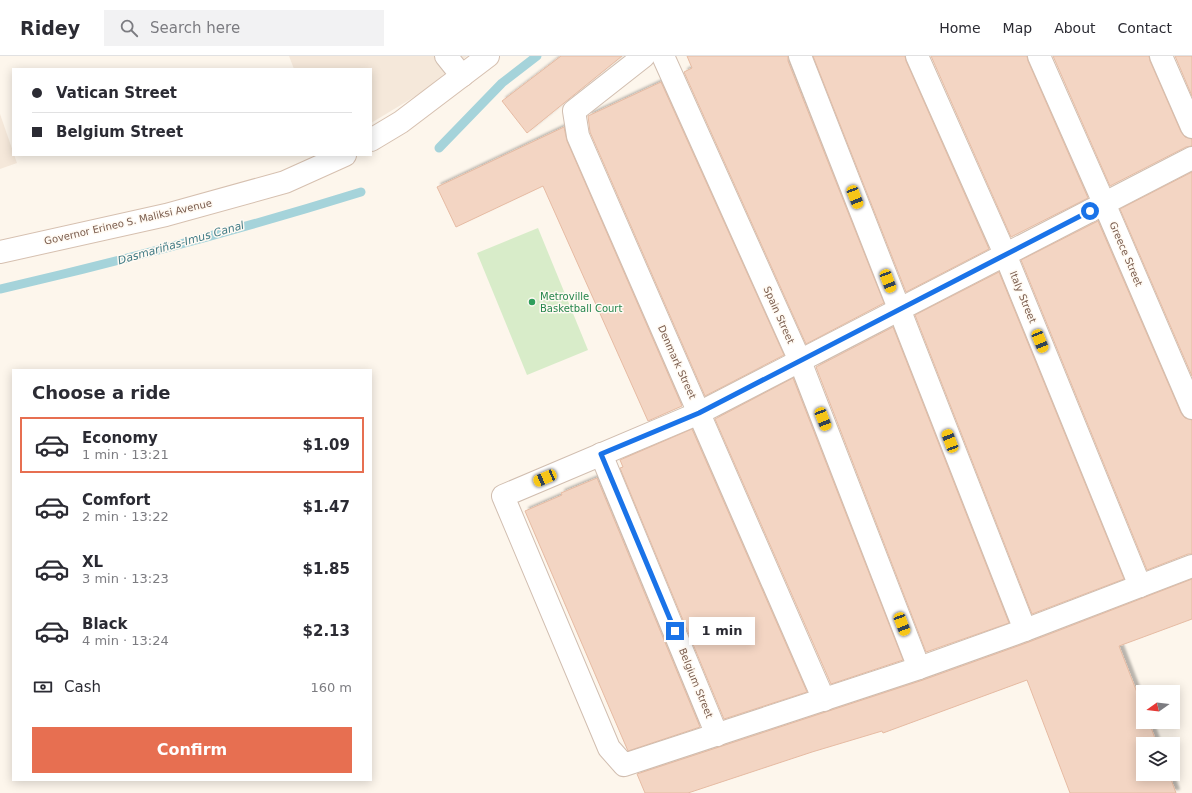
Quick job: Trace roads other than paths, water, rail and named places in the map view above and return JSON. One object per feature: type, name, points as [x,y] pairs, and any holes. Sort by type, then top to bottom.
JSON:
[{"type":"street","points":[[446,56],[462,76]]},
{"type":"street","points":[[372,139],[401,122],[488,56]]},
{"type":"street","name":"Denmark Street","points":[[644,56],[574,111],[578,136],[824,700]]},
{"type":"street","name":"Spain Street","points":[[662,56],[800,361],[919,668]]},
{"type":"street","points":[[800,56],[1025,630]]},
{"type":"street","name":"Italy Street","points":[[917,56],[1005,254],[1140,586]]},
{"type":"street","name":"Greece Street","points":[[1039,56],[1192,408]]},
{"type":"street","points":[[1162,56],[1192,127]]},
{"type":"street","name":"Governor Erineo S. Maliksi Avenue","points":[[0,252],[166,215],[278,184],[343,156]]},
{"type":"street","points":[[1192,158],[699,413],[503,496],[609,748],[624,765],[919,668],[1025,630],[1192,566]]},
{"type":"street","name":"Belgium Street","points":[[601,454],[717,735]]},
{"type":"waterway","name":"Dasmariñas-Imus Canal","points":[[439,148],[502,83],[537,56]]},
{"type":"waterway","name":"Dasmariñas-Imus Canal","points":[[0,289],[182,244],[361,192]]},
{"type":"place","name":"Metroville Basketball Court","points":[[532,302]]}]
